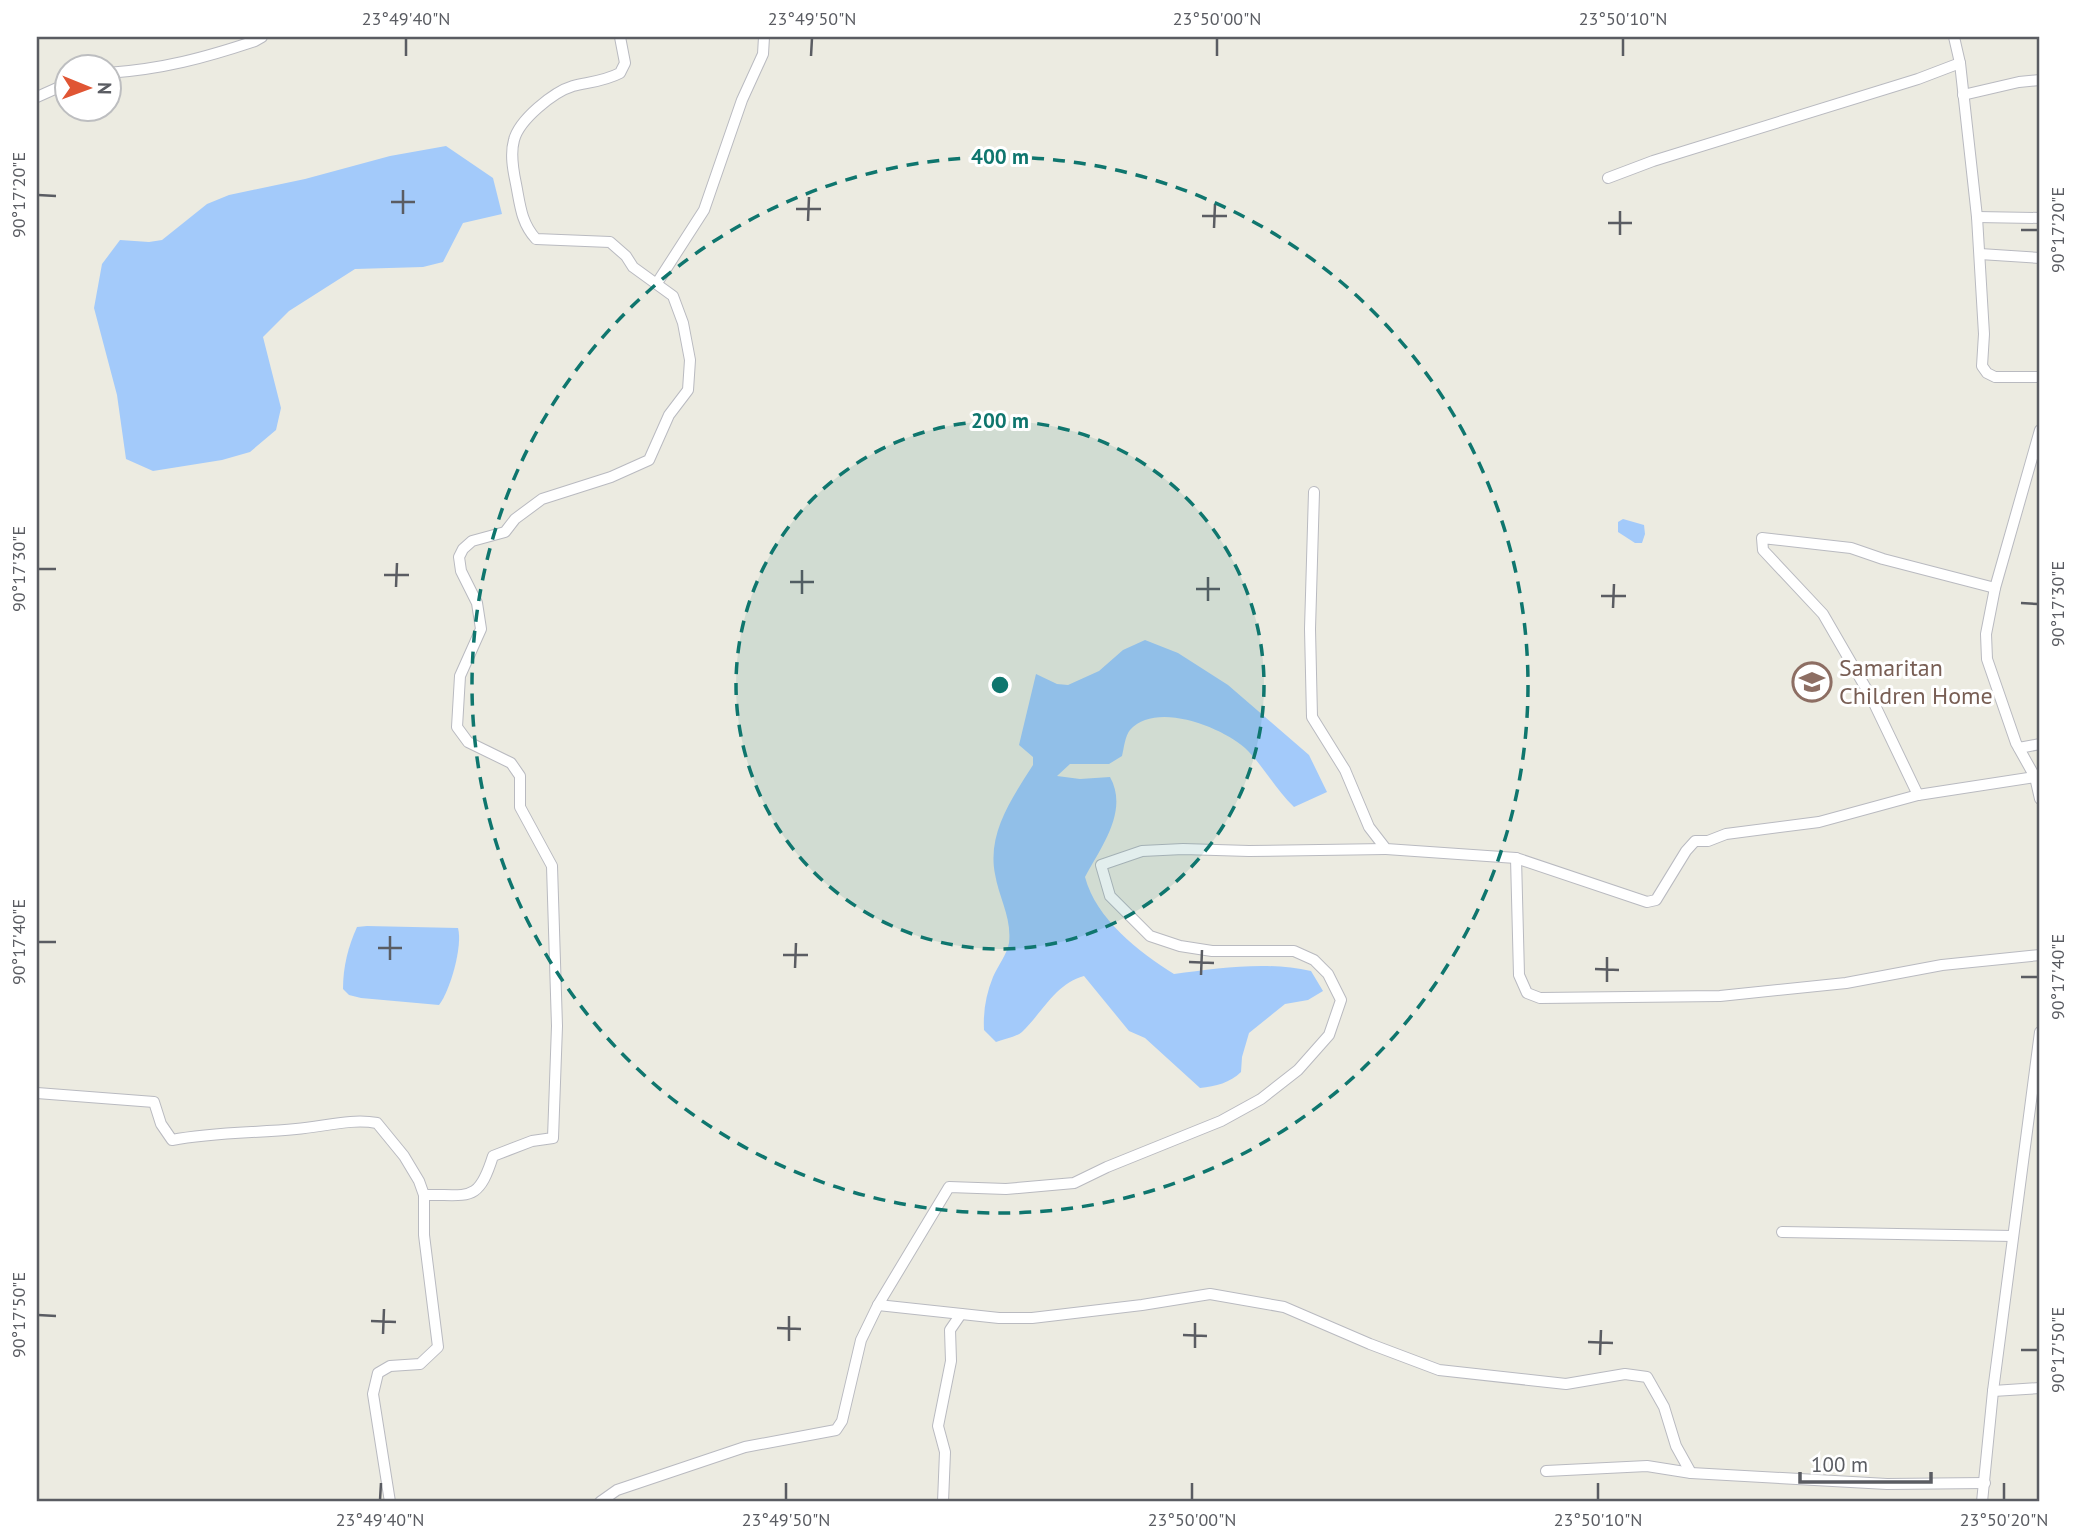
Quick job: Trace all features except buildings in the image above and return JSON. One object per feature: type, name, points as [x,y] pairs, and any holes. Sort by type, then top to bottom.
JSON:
[{"type":"street","points":[[122,72],[150,70],[196,60],[261,37]]},
{"type":"street","points":[[424,1195],[471,1194],[482,1186],[493,1156],[532,1142],[553,1138],[557,1026],[552,866],[520,807],[520,776],[511,762],[468,742],[457,727],[460,676],[481,629],[477,603],[461,571],[459,557],[472,541],[505,533],[515,519],[542,499],[611,477],[649,460],[669,415],[688,390],[690,360],[683,323],[673,296],[633,267],[626,256],[610,242],[536,239],[526,228],[512,166],[514,137],[538,108],[555,94],[572,87],[604,81],[621,74],[625,63],[620,37]]},
{"type":"street","points":[[657,283],[704,210],[742,100],[763,54],[764,37]]},
{"type":"street","points":[[1954,37],[1960,63],[1977,217],[1984,334],[1982,366],[1987,373],[1995,377],[2040,377]]},
{"type":"street","points":[[1608,178],[1653,161],[1918,79],[1960,63]]},
{"type":"street","points":[[1963,95],[2040,80]]},
{"type":"street","points":[[1977,217],[2040,218]]},
{"type":"street","points":[[1980,254],[2040,258]]},
{"type":"street","points":[[2040,430],[1995,588],[1986,634],[1987,659],[2019,748],[2035,777],[2040,799]]},
{"type":"street","points":[[1314,492],[1310,629],[1312,717],[1345,770],[1369,827],[1386,849]]},
{"type":"street","points":[[1918,795],[1871,697],[1823,614],[1763,550],[1762,538],[1851,548],[1995,588]]},
{"type":"street","points":[[2019,748],[2040,744]]},
{"type":"street","points":[[600,1502],[617,1490],[745,1447],[835,1430],[842,1421],[861,1340],[878,1305],[949,1187],[1006,1189],[1074,1183],[1221,1121],[1261,1099],[1298,1070],[1329,1035],[1341,1000],[1328,974],[1314,960],[1294,951],[1212,951],[1180,946],[1150,936],[1110,895],[1101,865],[1142,851],[1386,849],[1516,858],[1647,902],[1656,900],[1695,841],[1708,841],[1726,834],[1819,822],[1918,795],[2035,777]]},
{"type":"street","points":[[1516,858],[1519,975],[1527,993],[1539,998],[1720,996],[1846,983],[1942,965],[2040,955]]},
{"type":"street","points":[[1982,1502],[1993,1391],[2040,1032]]},
{"type":"street","points":[[37,1093],[154,1102],[161,1124],[172,1140],[197,1135],[295,1129],[366,1121],[377,1123],[404,1156],[424,1195],[424,1235],[438,1348],[419,1364],[390,1366],[378,1373],[373,1394],[390,1502]]},
{"type":"street","points":[[2027,1141],[2040,1139]]},
{"type":"street","points":[[1783,1232],[2013,1236]]},
{"type":"street","points":[[878,1305],[999,1318],[1032,1318],[1210,1294],[1284,1307],[1439,1370],[1566,1384],[1625,1374],[1647,1377],[1664,1407],[1676,1447],[1691,1473]]},
{"type":"street","points":[[943,1502],[945,1452],[938,1426],[951,1361],[950,1331],[961,1314]]},
{"type":"street","points":[[1993,1391],[2040,1388]]},
{"type":"street","points":[[1546,1471],[1647,1466],[1691,1473],[1887,1484],[1985,1483]]},
{"type":"water","points":[[446,146],[493,178],[502,214],[463,223],[443,262],[423,267],[355,269],[289,311],[263,337],[281,408],[276,430],[250,452],[222,460],[153,471],[126,459],[117,395],[94,308],[102,264],[120,240],[162,240],[207,204],[229,195],[305,179],[390,156]]},
{"type":"water","points":[[1623,519],[1644,525],[1642,543],[1635,543],[1618,532],[1618,522]]},
{"type":"water","points":[[1145,640],[1178,653],[1228,685],[1309,755],[1327,792],[1294,807],[1245,748],[1205,725],[1171,717],[1141,722],[1130,730],[1122,756],[1109,764],[1070,764],[1057,776],[1080,779],[1110,777],[1115,790],[1115,816],[1085,877],[1099,907],[1133,945],[1174,974],[1277,966],[1311,971],[1323,991],[1308,1000],[1285,1004],[1249,1033],[1241,1072],[1222,1083],[1200,1088],[1145,1038],[1129,1031],[1084,976],[1057,992],[1019,1034],[996,1042],[984,1030],[988,990],[1009,943],[1007,917],[995,874],[995,844],[1003,817],[1033,765],[1033,757],[1019,745],[1036,674],[1057,684],[1068,685],[1099,671],[1123,650]]},
{"type":"water","points":[[357,927],[458,928],[459,946],[454,968],[439,1005],[361,998],[349,995],[343,989],[345,965]]},
{"type":"place","name":"Samaritan Children Home","points":[[1812,682]]}]
